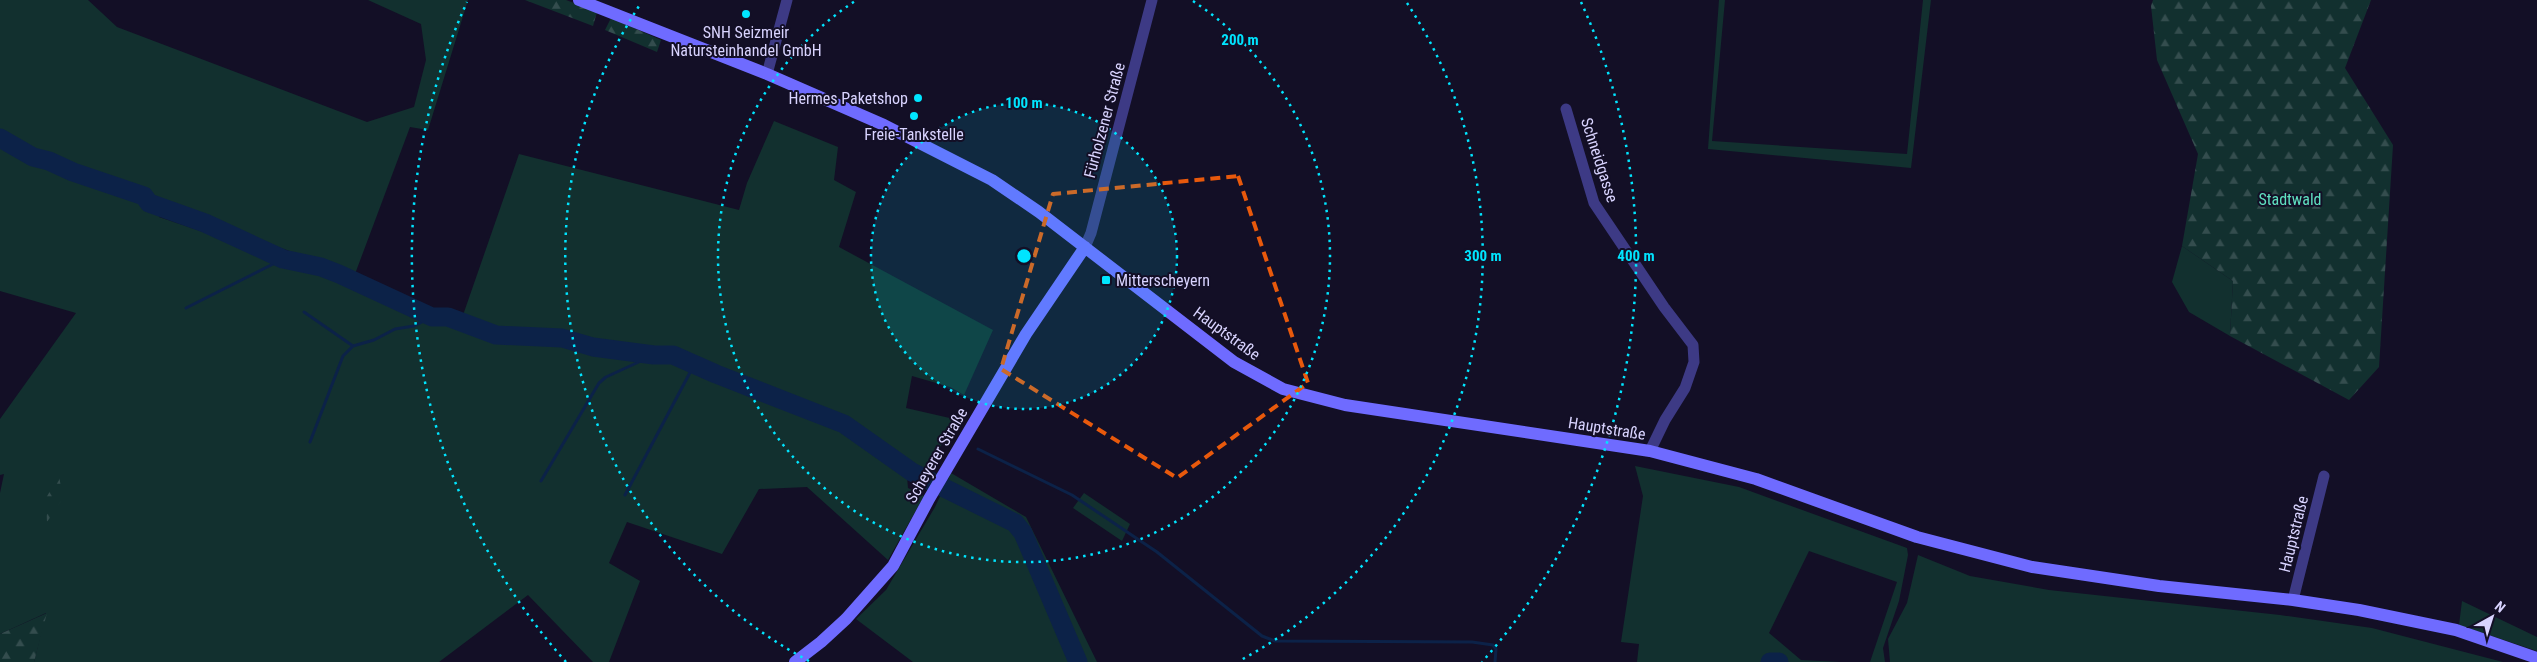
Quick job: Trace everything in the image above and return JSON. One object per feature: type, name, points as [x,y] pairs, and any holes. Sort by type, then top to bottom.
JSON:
[{"type":"main road","name":"Hauptstraße","points":[[579,0],[766,74],[884,124],[992,180],[1039,212],[1234,362],[1283,389],[1345,406],[1650,451],[1756,480],[1917,537],[2032,567],[2159,586],[2293,600],[2456,630],[2537,658]]},
{"type":"main road","name":"Scheyerer Straße","points":[[795,662],[840,625],[893,566],[929,499],[1026,334],[1085,247]]},
{"type":"street","points":[[766,74],[788,0]]},
{"type":"street","name":"Fürholzener Straße","points":[[1085,247],[1091,233],[1152,0]]},
{"type":"street","name":"Schneidgasse","points":[[1566,109],[1594,203],[1664,307],[1693,345],[1694,362],[1686,388],[1665,420],[1650,451]]},
{"type":"street","name":"Hauptstraße","points":[[2293,600],[2324,476]]},
{"type":"highlighted area","points":[[1238,176],[1308,383],[1177,478],[1001,369],[1053,194]]},
{"type":"green space","points":[[0,0],[88,0],[117,27],[367,122],[414,107],[426,60],[421,24],[368,0],[468,0],[428,130],[410,127],[355,274],[261,241],[156,196],[159,217],[283,259],[432,317],[463,322],[496,335],[562,338],[673,355],[694,365],[710,381],[840,430],[907,477],[908,488],[924,496],[888,560],[807,487],[759,489],[722,554],[627,522],[609,563],[640,581],[609,662],[593,662],[528,595],[439,662],[34,662],[46,613],[0,634],[0,493],[4,474],[0,475],[0,419],[76,313],[0,291]]},
{"type":"green space","points":[[525,0],[566,0],[597,12],[593,26]]},
{"type":"green space","points":[[1719,0],[1725,0],[1712,141],[1907,154],[1923,0],[1931,0],[1911,168],[1708,149]]},
{"type":"green space","name":"Stadtwald","points":[[2153,0],[2371,0],[2345,68],[2393,145],[2379,367],[2349,400],[2230,336],[2233,281],[2182,246],[2198,154],[2157,60],[2151,6]]},
{"type":"green space","points":[[611,18],[661,40],[657,52],[605,30]]},
{"type":"green space","points":[[774,121],[838,147],[834,180],[856,192],[839,247],[993,330],[964,395],[950,387],[912,376],[906,408],[954,419],[927,475],[887,450],[852,424],[692,357],[658,349],[564,333],[498,331],[462,318],[519,154],[739,210],[747,183]]},
{"type":"green space","points":[[2182,246],[2233,281],[2230,336],[2189,312],[2172,282]]},
{"type":"green space","points":[[1635,466],[1739,487],[1907,548],[1908,555],[1899,601],[1883,648],[1885,662],[1870,662],[1897,582],[1809,551],[1769,633],[1801,660],[1840,662],[1637,662],[1639,644],[1621,642],[1643,496]]},
{"type":"green space","points":[[951,473],[1026,517],[1097,662],[913,662],[856,619],[886,590],[935,507]]},
{"type":"green space","points":[[59,476],[63,498],[47,522],[46,498]]},
{"type":"green space","points":[[1084,493],[1130,524],[1122,541],[1073,508]]},
{"type":"green space","points":[[1918,555],[1970,576],[2049,590],[2280,615],[2372,628],[2503,662],[1890,662],[1888,639],[1907,603]]},
{"type":"green space","points":[[2462,601],[2537,637],[2537,651],[2459,625]]},
{"type":"green space","points":[[47,613],[34,662],[0,662],[0,634]]},
{"type":"waterway","points":[[0,138],[33,157],[49,161],[73,172],[144,196],[149,203],[205,223],[283,259],[321,267],[339,274],[432,317],[448,317],[496,335],[562,338],[593,347],[654,355],[673,355],[716,374],[844,424],[912,472],[1015,523],[1023,533],[1078,662]]},
{"type":"waterway","points":[[186,308],[283,259]]},
{"type":"waterway","points":[[304,312],[353,346]]},
{"type":"waterway","points":[[310,442],[343,356],[353,346],[374,340],[395,329],[414,326],[432,317]]},
{"type":"waterway","points":[[541,481],[599,383],[606,377],[654,355]]},
{"type":"waterway","points":[[625,495],[694,365]]},
{"type":"waterway","points":[[978,449],[1072,495],[1157,552],[1262,636],[1275,641],[1472,642],[1493,645],[1496,649],[1495,662]]},
{"type":"waterway","points":[[1770,662],[1779,662]]},
{"type":"place","name":"SNH Seizmeir Natursteinhandel GmbH","points":[[746,14]]},
{"type":"place","name":"Hermes Paketshop","points":[[918,98]]},
{"type":"place","name":"Freie-Tankstelle","points":[[914,116]]},
{"type":"place","name":"Mitterscheyern","points":[[1106,280]]}]
